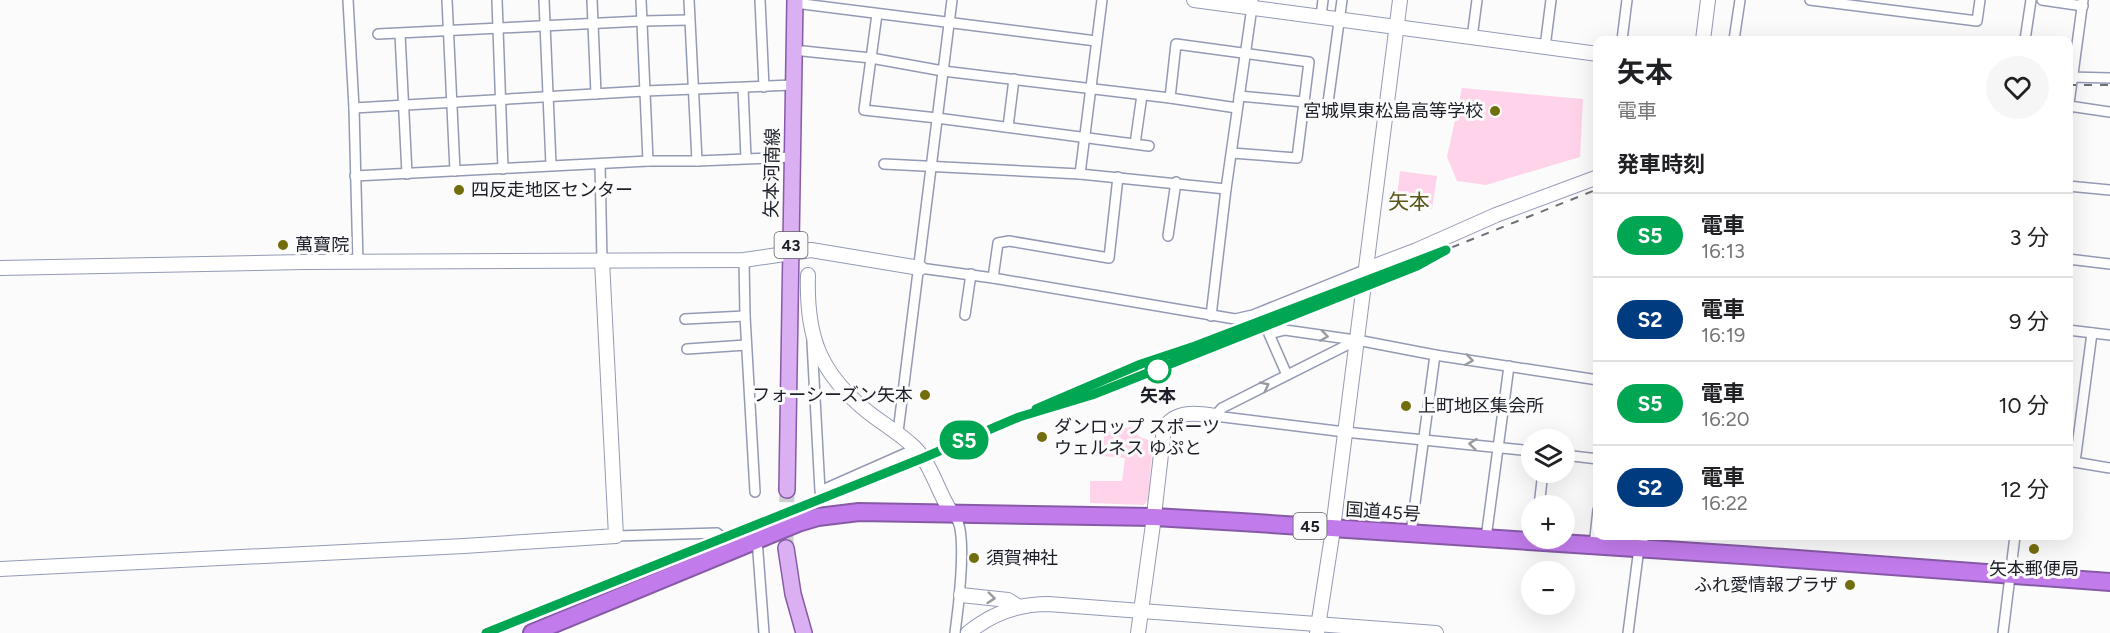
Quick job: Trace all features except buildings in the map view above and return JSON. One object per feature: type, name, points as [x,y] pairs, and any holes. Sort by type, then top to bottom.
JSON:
[{"type":"highway","name":"国道45号","points":[[532,633],[758,539],[818,517],[838,513],[890,511],[1154,517],[1521,539]]},
{"type":"highway","name":"国道45号","points":[[1575,544],[1594,546],[1640,542],[2110,582]]},
{"type":"main road","name":"矢本河南線","points":[[787,490],[795,1]]},
{"type":"main road","points":[[786,548],[793,594],[804,633]]},
{"type":"street","points":[[348,0],[354,108],[358,263]]},
{"type":"street","points":[[447,0],[455,171]]},
{"type":"street","points":[[497,0],[503,169]]},
{"type":"street","points":[[544,0],[551,165]]},
{"type":"street","points":[[592,0],[596,94]]},
{"type":"street","points":[[641,0],[648,161]]},
{"type":"street","points":[[689,0],[697,161]]},
{"type":"street","points":[[760,0],[764,87]]},
{"type":"street","points":[[898,432],[952,0]]},
{"type":"street","points":[[1080,174],[1102,0]]},
{"type":"street","points":[[1194,0],[1252,4],[1340,19],[1593,53]]},
{"type":"street","points":[[1321,16],[1323,0]]},
{"type":"street","points":[[1328,110],[1342,0]]},
{"type":"street","points":[[1318,629],[1358,340],[1400,0]]},
{"type":"street","points":[[1472,38],[1477,0]]},
{"type":"street","points":[[1545,47],[1551,0]]},
{"type":"street","points":[[1622,36],[1627,0]]},
{"type":"street","points":[[1704,36],[1708,0]]},
{"type":"street","points":[[1735,36],[1740,0]]},
{"type":"street","points":[[1810,0],[1977,21],[1980,0]]},
{"type":"street","points":[[2026,36],[2031,0]]},
{"type":"street","points":[[2042,0],[2083,3],[2073,65]]},
{"type":"street","points":[[795,1],[877,14],[1096,41]]},
{"type":"street","points":[[1211,316],[1252,4]]},
{"type":"street","points":[[877,14],[864,110],[1149,146]]},
{"type":"street","points":[[378,34],[689,20]]},
{"type":"street","points":[[400,34],[407,174]]},
{"type":"street","points":[[1170,98],[1176,44],[1309,62],[1297,158],[1232,153]]},
{"type":"street","points":[[793,50],[871,58],[944,71],[1237,108]]},
{"type":"street","points":[[2073,77],[2110,78]]},
{"type":"street","points":[[1008,127],[1014,79]]},
{"type":"street","points":[[354,108],[793,85]]},
{"type":"street","points":[[743,88],[746,158]]},
{"type":"street","points":[[1135,144],[1142,95]]},
{"type":"street","points":[[1239,96],[1304,102]]},
{"type":"street","points":[[2073,107],[2110,112]]},
{"type":"street","points":[[355,176],[551,165],[792,157]]},
{"type":"street","points":[[600,164],[602,261],[615,536]]},
{"type":"street","points":[[884,164],[1080,174],[1176,182],[1226,189]]},
{"type":"street","points":[[993,278],[998,243],[1009,242],[1109,258],[1118,177]]},
{"type":"street","points":[[0,268],[744,260],[811,250],[971,274],[1235,319],[1253,315],[1417,250],[1496,215],[1593,179]]},
{"type":"street","points":[[1168,236],[1176,182]]},
{"type":"street","points":[[2073,186],[2110,190]]},
{"type":"street","points":[[744,260],[746,345],[755,492]]},
{"type":"street","points":[[2073,260],[2110,264]]},
{"type":"street","points":[[965,315],[971,274]]},
{"type":"street","points":[[808,275],[807,300],[811,328],[820,491],[915,448]]},
{"type":"street","points":[[685,319],[745,316]]},
{"type":"street","points":[[811,328],[825,365],[846,394],[898,432],[915,448],[923,458],[958,521],[961,595],[955,633]]},
{"type":"street","points":[[1287,375],[1269,334],[1285,330],[1593,379]]},
{"type":"street","points":[[2073,331],[2110,335]]},
{"type":"street","points":[[2073,455],[2092,333]]},
{"type":"street","points":[[1215,416],[1222,408],[1358,340]]},
{"type":"street","points":[[687,349],[746,345]]},
{"type":"street","points":[[1411,533],[1435,355]]},
{"type":"street","points":[[1486,538],[1509,366]]},
{"type":"street","points":[[1138,633],[1154,517],[1162,434],[1166,425],[1182,415],[1196,413],[1345,432],[1521,450]]},
{"type":"street","points":[[1575,456],[1593,458]]},
{"type":"street","points":[[2073,461],[2110,468]]},
{"type":"street","points":[[0,569],[464,546],[615,536],[717,533],[736,548]]},
{"type":"street","points":[[758,539],[764,633]]},
{"type":"street","points":[[1594,546],[1595,540]]},
{"type":"street","points":[[2003,633],[2013,540]]},
{"type":"street","points":[[1628,633],[1640,542]]},
{"type":"street","points":[[961,595],[1008,600],[1019,606]]},
{"type":"street","points":[[968,633],[997,614],[1019,606],[1048,604],[1318,629],[1437,633]]},
{"type":"shaded area","points":[[1462,88],[1583,99],[1580,157],[1486,185],[1457,181],[1447,157]]},
{"type":"shaded area","points":[[1400,171],[1437,176],[1432,209],[1396,204]]},
{"type":"shaded area","points":[[1129,427],[1135,428],[1138,436],[1153,442],[1148,500],[1144,505],[1090,503],[1090,481],[1122,481],[1125,458],[1102,456],[1104,433]]},
{"type":"tunnel","points":[[786,548],[787,490]]},
{"type":"railway","points":[[2073,85],[2110,85]]},
{"type":"railway","points":[[486,633],[923,458],[1141,364],[1365,282],[1593,191]]},
{"type":"railway","points":[[1071,402],[1203,352]]},
{"type":"train","name":"S5","points":[[486,633],[923,458],[1019,417],[1092,395],[1202,352],[1417,266],[1446,250],[1195,346],[1141,364],[1036,409]]},
{"type":"place","name":"宮城県東松島高等学校","points":[[1495,111]]},
{"type":"place","name":"四反走地区センター","points":[[459,190]]},
{"type":"place","name":"萬寶院","points":[[283,245]]},
{"type":"place","name":"矢本","points":[[1158,370]]},
{"type":"place","name":"フォーシーズン矢本","points":[[925,395]]},
{"type":"place","name":"上町地区集会所","points":[[1406,406]]},
{"type":"place","name":"ダンロップ スポーツ ウェルネス ゆぷと","points":[[1042,437]]},
{"type":"place","name":"矢本郵便局","points":[[2034,549]]},
{"type":"place","name":"須賀神社","points":[[974,558]]},
{"type":"place","name":"ふれ愛情報プラザ","points":[[1850,585]]},
{"type":"district","name":"矢本","points":[[1409,202]]}]
